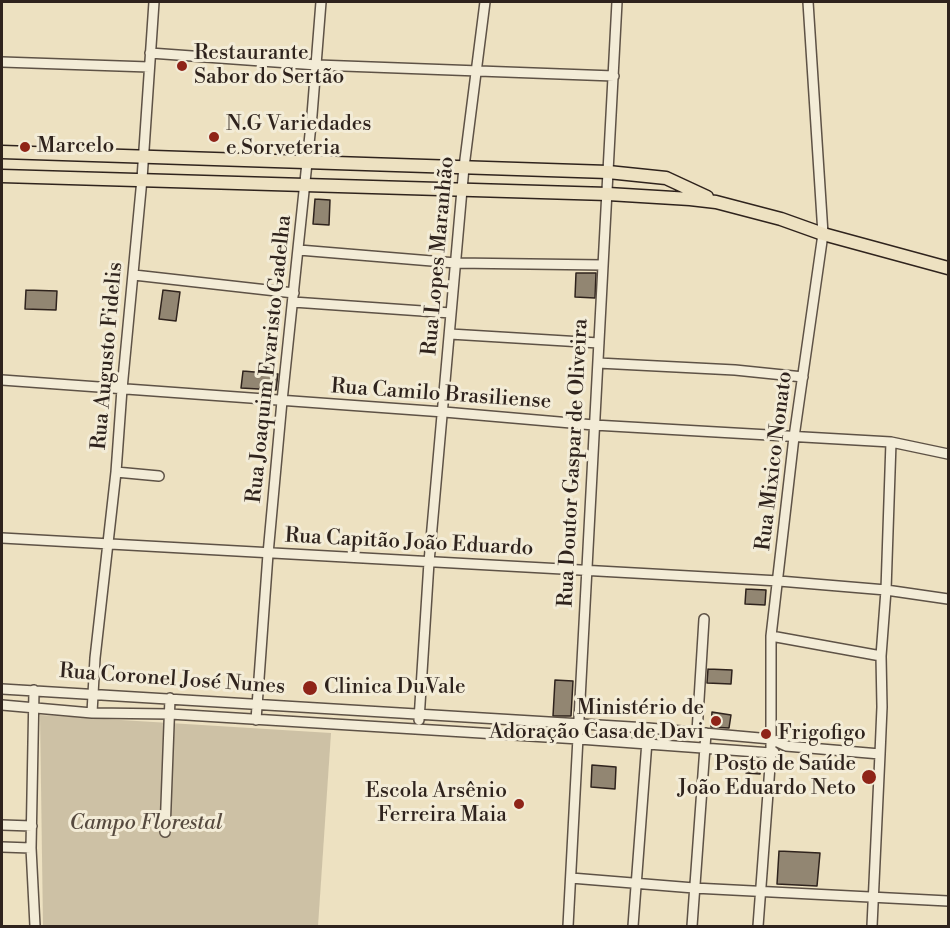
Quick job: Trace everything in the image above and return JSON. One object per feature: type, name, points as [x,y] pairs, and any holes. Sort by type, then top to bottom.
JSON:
[{"type":"main road","points":[[2,152],[608,172],[666,178],[716,202]]},
{"type":"main road","points":[[2,176],[672,197],[716,202],[948,268]]},
{"type":"street","name":"Rua Augusto Fidelis","points":[[92,712],[95,658],[116,472],[134,275],[154,2]]},
{"type":"street","name":"Rua Joaquim Evaristo Gadelha","points":[[256,720],[268,554],[299,250],[321,2]]},
{"type":"street","name":"Rua Lopes Maranhão","points":[[419,729],[429,562],[464,167],[485,2]]},
{"type":"street","name":"Rua Doutor Gaspar de Oliveira","points":[[568,927],[617,2]]},
{"type":"street","name":"Rua Mixico Nonato","points":[[758,927],[771,753],[771,636],[794,437],[823,234],[808,2]]},
{"type":"street","points":[[150,53],[316,65],[614,75]]},
{"type":"street","points":[[2,62],[149,67]]},
{"type":"street","points":[[299,250],[456,262],[603,265]]},
{"type":"street","points":[[134,275],[294,297],[451,313]]},
{"type":"street","points":[[450,334],[599,342]]},
{"type":"street","points":[[598,363],[735,370],[803,377]]},
{"type":"street","name":"Rua Camilo Brasiliense","points":[[2,380],[594,425],[891,442],[948,454]]},
{"type":"street","points":[[872,927],[891,442]]},
{"type":"street","points":[[116,472],[159,476]]},
{"type":"street","name":"Rua Capitão João Eduardo","points":[[2,538],[779,581],[948,598]]},
{"type":"street","points":[[692,927],[705,748],[702,732],[704,620]]},
{"type":"street","points":[[771,636],[881,656]]},
{"type":"street","name":"Rua Coronel José Nunes","points":[[2,689],[170,698],[419,716],[648,728],[771,739],[786,746]]},
{"type":"street","points":[[34,690],[31,848],[35,927]]},
{"type":"street","points":[[165,832],[170,698]]},
{"type":"street","name":"Rua Coronel José Nunes","points":[[2,705],[92,712],[170,714],[419,729],[771,753]]},
{"type":"street","points":[[633,927],[648,728]]},
{"type":"street","points":[[771,753],[786,746],[880,754]]},
{"type":"street","points":[[2,825],[32,826]]},
{"type":"street","points":[[2,847],[31,848]]},
{"type":"street","points":[[571,878],[873,899],[948,901]]},
{"type":"green space","name":"Campo Florestal","points":[[40,715],[331,733],[318,926],[43,926]]},
{"type":"building","points":[[315,199],[330,200],[329,225],[313,224]]},
{"type":"building","points":[[576,273],[596,273],[595,298],[575,297]]},
{"type":"building","points":[[26,290],[57,291],[56,310],[25,309]]},
{"type":"building","points":[[163,290],[180,292],[176,321],[159,319]]},
{"type":"building","points":[[243,371],[278,374],[276,390],[241,388]]},
{"type":"building","points":[[746,589],[766,590],[765,605],[745,604]]},
{"type":"building","points":[[708,669],[732,670],[731,684],[707,683]]},
{"type":"building","points":[[555,680],[573,681],[571,716],[553,716]]},
{"type":"building","points":[[712,712],[731,715],[729,728],[711,727]]},
{"type":"building","points":[[747,758],[761,759],[760,774],[746,773]]},
{"type":"building","points":[[592,765],[616,767],[615,789],[591,787]]},
{"type":"building","points":[[779,851],[820,853],[817,886],[777,884]]},
{"type":"place","name":"Restaurante Sabor do Sertão","points":[[182,66]]},
{"type":"place","name":"N.G Variedades e Sorveteria","points":[[214,137]]},
{"type":"place","name":"Marcelo","points":[[25,147]]},
{"type":"place","name":"Clinica DuVale","points":[[310,688]]},
{"type":"place","name":"Ministério de Adoração Casa de Davi","points":[[716,721]]},
{"type":"place","name":"Frigofigo","points":[[766,734]]},
{"type":"place","name":"Posto de Saúde João Eduardo Neto","points":[[869,777]]},
{"type":"place","name":"Escola Arsênio Ferreira Maia","points":[[519,804]]}]
